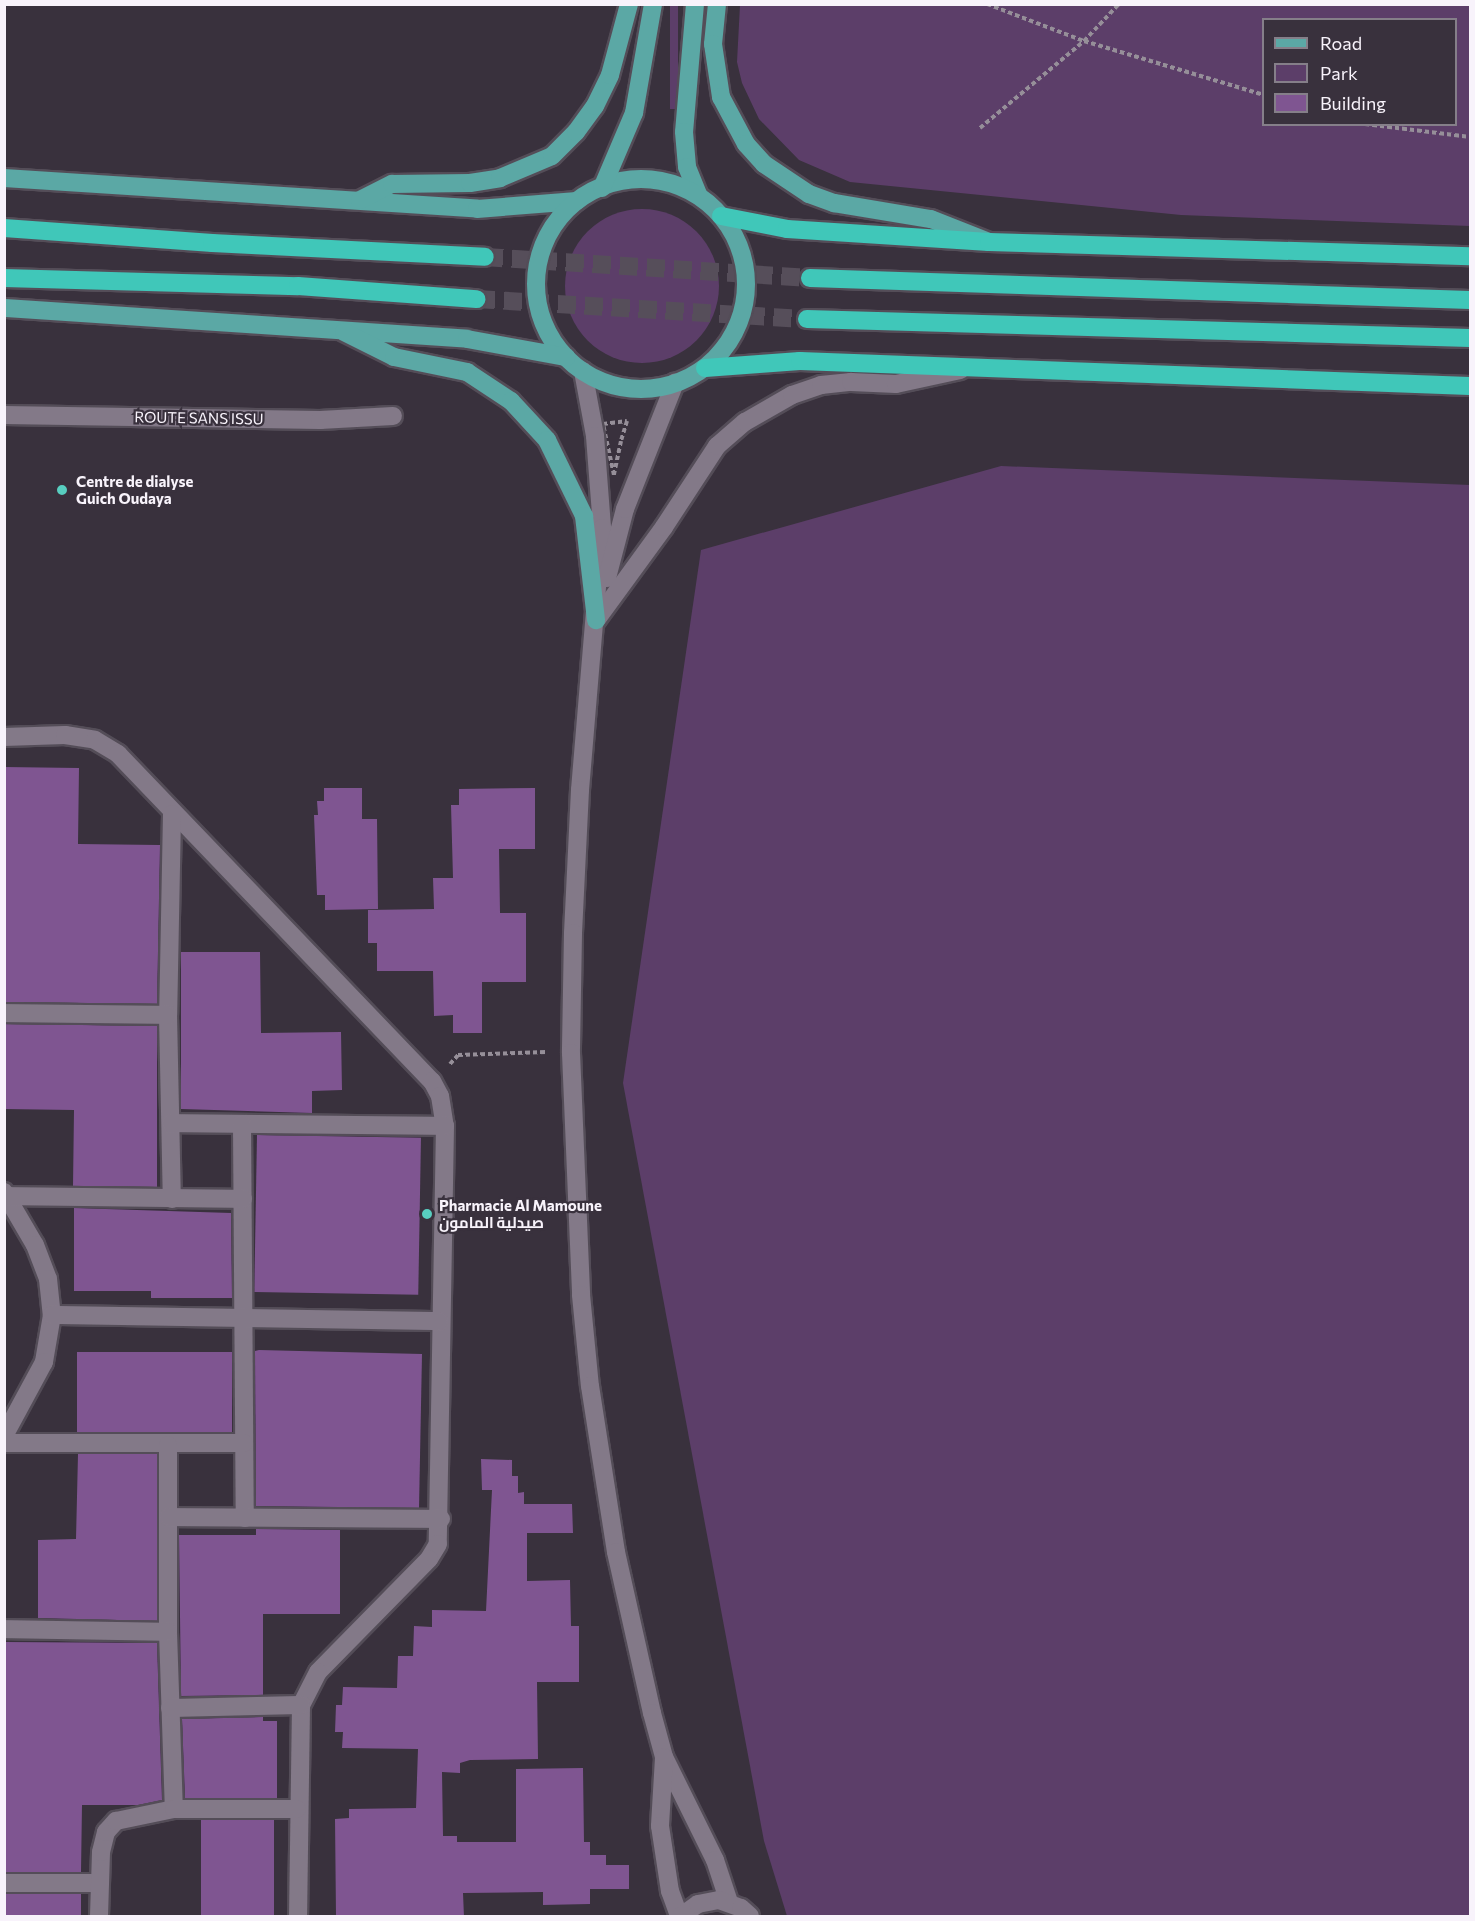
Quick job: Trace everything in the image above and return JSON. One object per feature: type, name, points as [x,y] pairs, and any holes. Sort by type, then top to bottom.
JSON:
[{"type":"highway","points":[[720,216],[787,229],[989,242],[1470,256]]},
{"type":"highway","points":[[4,228],[212,243],[485,257]]},
{"type":"highway","points":[[4,278],[298,286],[477,299]]},
{"type":"highway","points":[[810,278],[1470,300]]},
{"type":"highway","points":[[807,319],[1470,338]]},
{"type":"highway","points":[[705,368],[769,361],[1470,386]]},
{"type":"main road","points":[[360,200],[392,184],[470,183],[500,178],[552,156],[576,132],[595,106],[610,75],[629,4]]},
{"type":"main road","points":[[602,188],[634,113],[653,4]]},
{"type":"main road","points":[[695,4],[684,132],[687,167],[699,196],[720,216],[736,240],[745,267],[746,296],[730,340],[705,368],[675,384],[628,388],[600,381],[583,371],[566,357],[550,338],[540,315],[535,290],[537,264],[545,240],[558,219],[577,201],[602,188],[652,180],[699,196]]},
{"type":"main road","points":[[717,4],[713,44],[722,97],[746,144],[765,164],[809,194],[834,203],[931,219],[989,242]]},
{"type":"main road","points":[[4,178],[477,209],[577,201]]},
{"type":"main road","points":[[4,308],[500,342],[566,357]]},
{"type":"main road","points":[[342,331],[394,357],[467,372],[511,400],[547,441],[584,516],[596,620]]},
{"type":"street","points":[[596,620],[664,527],[717,446],[745,422],[792,395],[821,385],[851,382],[896,384],[966,369]]},
{"type":"street","points":[[583,371],[595,436],[602,528],[596,620],[579,790],[571,1053],[581,1295],[590,1386],[616,1552],[664,1757],[715,1860],[729,1902],[750,1917]]},
{"type":"street","points":[[596,620],[625,509],[675,384]]},
{"type":"street","name":"ROUTE SANS ISSU","points":[[4,415],[320,420],[393,416]]},
{"type":"street","points":[[4,737],[65,735],[94,740],[118,754],[172,814],[432,1081],[440,1096],[445,1126],[440,1321],[441,1519],[438,1544],[429,1559],[318,1672],[301,1705],[297,1809],[298,1917]]},
{"type":"street","points":[[172,814],[168,1015],[172,1199]]},
{"type":"street","points":[[4,1013],[168,1015]]},
{"type":"street","points":[[171,1123],[445,1126]]},
{"type":"street","points":[[242,1124],[245,1518]]},
{"type":"street","points":[[6,1194],[243,1199]]},
{"type":"street","points":[[4,1436],[44,1362],[52,1315],[48,1279],[35,1245],[6,1194]]},
{"type":"street","points":[[52,1315],[244,1320],[440,1321]]},
{"type":"street","points":[[4,1443],[168,1445],[244,1443]]},
{"type":"street","points":[[168,1445],[168,1632],[174,1809]]},
{"type":"street","points":[[169,1517],[441,1519]]},
{"type":"street","points":[[4,1629],[168,1632]]},
{"type":"street","points":[[170,1708],[301,1705]]},
{"type":"street","points":[[664,1757],[660,1826],[670,1891],[680,1917],[698,1904],[729,1902]]},
{"type":"street","points":[[99,1917],[101,1852],[110,1827],[131,1816],[174,1809],[297,1809]]},
{"type":"street","points":[[4,1883],[100,1883]]},
{"type":"path","points":[[987,4],[1084,41],[1262,95]]},
{"type":"path","points":[[980,128],[1084,41],[1119,4]]},
{"type":"path","points":[[1381,126],[1470,137]]},
{"type":"path","points":[[432,1081],[458,1055],[531,1052]]},
{"type":"green space","points":[[670,5],[678,5],[678,109],[670,109]]},
{"type":"green space","points":[[740,5],[1470,5],[1470,226],[1181,215],[850,182],[799,160],[759,119],[742,83],[737,62]]},
{"type":"green space","points":[[642,209],[671,215],[685,222],[696,232],[706,243],[713,257],[719,286],[713,315],[706,329],[696,340],[685,350],[671,357],[642,363],[613,357],[599,350],[588,340],[578,329],[571,315],[565,286],[571,257],[578,243],[588,232],[599,222],[613,215]]},
{"type":"green space","points":[[1001,466],[1470,485],[1470,1916],[787,1916],[764,1841],[623,1083],[701,550]]},
{"type":"building","points":[[4,767],[79,768],[78,844],[160,845],[157,1004],[4,1002]]},
{"type":"building","points":[[324,788],[362,788],[362,819],[377,819],[378,909],[325,910],[325,895],[317,895],[314,815],[318,815],[317,801],[324,801]]},
{"type":"building","points":[[535,788],[535,849],[499,849],[500,913],[526,913],[526,982],[482,982],[482,1033],[453,1033],[453,1015],[434,1016],[433,971],[377,971],[377,943],[368,943],[368,910],[434,909],[433,878],[453,878],[451,805],[459,805],[459,789]]},
{"type":"building","points":[[181,952],[260,952],[261,1033],[341,1032],[342,1090],[312,1091],[312,1113],[181,1109]]},
{"type":"building","points":[[4,1024],[157,1026],[157,1187],[73,1186],[74,1110],[4,1109]]},
{"type":"building","points":[[257,1135],[421,1138],[418,1295],[254,1292]]},
{"type":"building","points":[[74,1208],[231,1213],[232,1298],[151,1298],[151,1291],[74,1291]]},
{"type":"building","points":[[255,1351],[422,1354],[419,1508],[256,1506]]},
{"type":"building","points":[[77,1352],[232,1352],[232,1432],[77,1432]]},
{"type":"building","points":[[78,1454],[157,1454],[157,1621],[38,1618],[38,1540],[76,1539]]},
{"type":"building","points":[[481,1459],[512,1460],[512,1476],[518,1476],[518,1493],[524,1492],[524,1504],[572,1504],[573,1533],[527,1533],[527,1581],[570,1580],[571,1626],[579,1626],[579,1682],[537,1682],[538,1759],[470,1760],[460,1763],[460,1773],[442,1772],[443,1836],[457,1836],[457,1842],[516,1842],[516,1769],[583,1768],[584,1842],[590,1842],[590,1855],[606,1855],[606,1865],[629,1865],[629,1889],[590,1889],[590,1904],[543,1905],[543,1892],[463,1893],[464,1917],[336,1917],[335,1819],[349,1818],[349,1809],[416,1808],[418,1749],[342,1748],[343,1732],[335,1732],[336,1705],[342,1705],[343,1687],[397,1688],[398,1656],[413,1656],[414,1626],[432,1627],[432,1610],[486,1611],[492,1490],[482,1490]]},
{"type":"building","points":[[256,1529],[340,1530],[340,1614],[263,1614],[263,1695],[181,1696],[179,1535],[256,1535]]},
{"type":"building","points":[[4,1642],[157,1643],[162,1800],[138,1805],[82,1805],[81,1872],[4,1872]]},
{"type":"building","points":[[263,1717],[263,1721],[277,1721],[277,1798],[185,1798],[182,1719]]},
{"type":"building","points":[[201,1820],[274,1820],[274,1916],[201,1916]]},
{"type":"building","points":[[4,1894],[81,1894],[81,1916],[4,1916]]},
{"type":"tunnel","points":[[485,257],[810,278]]},
{"type":"tunnel","points":[[477,299],[807,319]]},
{"type":"place","name":"Centre de dialyse Guich Oudaya","points":[[62,490]]},
{"type":"place","name":"Pharmacie Al Mamoune صيدلية المامون","points":[[427,1214]]}]
